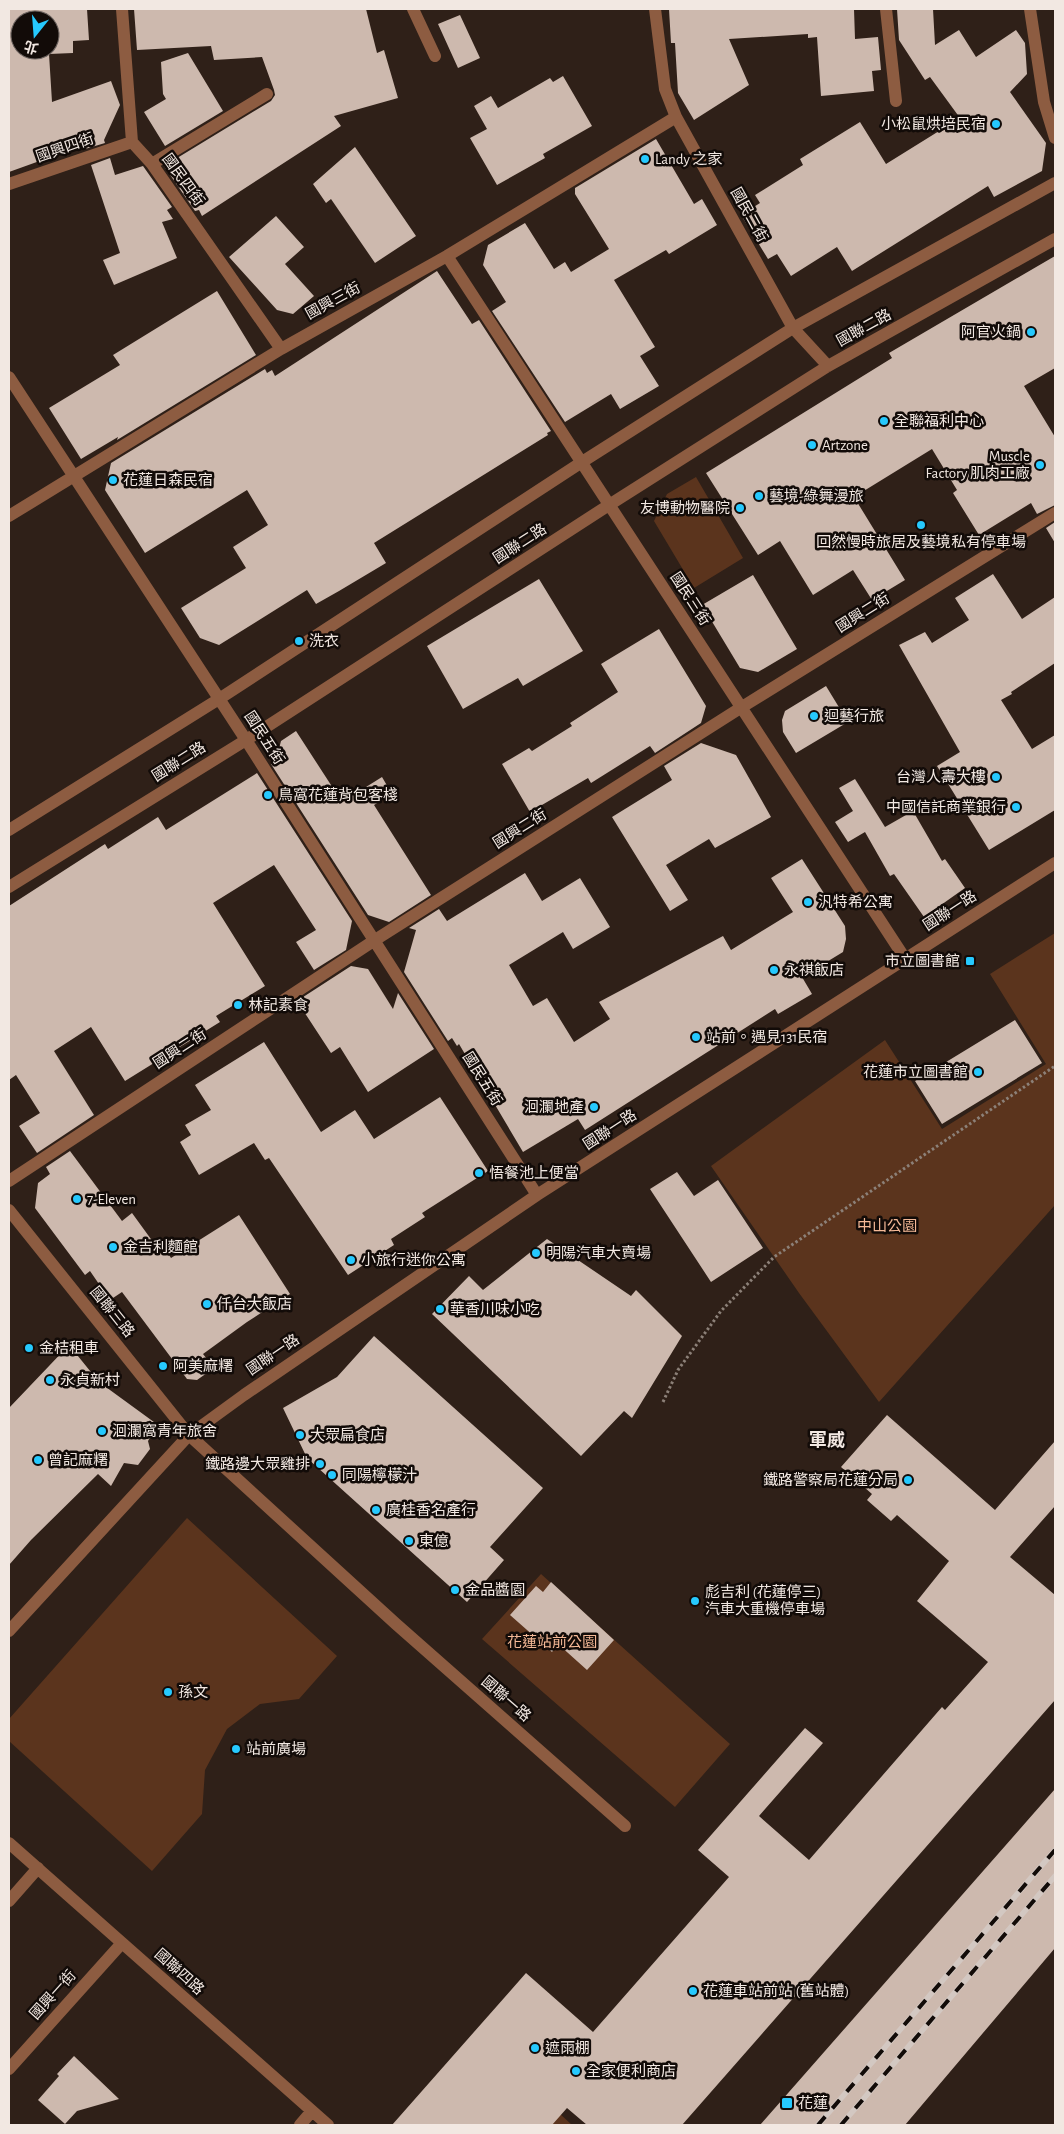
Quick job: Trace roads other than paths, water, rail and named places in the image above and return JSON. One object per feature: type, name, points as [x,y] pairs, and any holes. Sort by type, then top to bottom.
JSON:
[{"type":"street","points":[[122,9],[132,142]]},
{"type":"street","points":[[413,9],[436,56]]},
{"type":"street","name":"國民二街","points":[[655,9],[665,89],[676,117],[793,328],[828,366]]},
{"type":"street","points":[[886,9],[896,101]]},
{"type":"street","points":[[1030,9],[1044,102],[1055,138]]},
{"type":"street","points":[[152,164],[267,94]]},
{"type":"street","name":"國興三街","points":[[9,516],[281,349],[447,256],[676,117]]},
{"type":"street","name":"國民四街","points":[[132,142],[152,164],[281,349]]},
{"type":"street","name":"國興四街","points":[[9,184],[132,142]]},
{"type":"street","points":[[9,830],[219,699],[582,462],[793,328],[1055,183]]},
{"type":"street","name":"國聯二路","points":[[9,887],[246,740],[828,366],[1055,239]]},
{"type":"street","name":"國民三街","points":[[447,256],[906,960]]},
{"type":"street","name":"國民五街","points":[[9,377],[246,740],[537,1195]]},
{"type":"street","name":"國興二街","points":[[9,1181],[375,940],[742,707],[1055,513]]},
{"type":"street","name":"國聯一路","points":[[9,1631],[189,1435],[244,1395],[537,1195],[1055,863]]},
{"type":"street","name":"國聯三路","points":[[9,1210],[189,1435]]},
{"type":"street","name":"國聯一路","points":[[189,1435],[396,1624],[625,1826]]},
{"type":"street","name":"國聯四路","points":[[9,1843],[328,2125]]},
{"type":"street","points":[[9,1901],[38,1868]]},
{"type":"street","name":"國興一街","points":[[9,2069],[122,1943]]},
{"type":"street","points":[[300,2125],[312,2111]]},
{"type":"railway","points":[[818,2125],[1055,1850]]},
{"type":"railway","points":[[841,2125],[1055,1876]]},
{"type":"place","name":"小松鼠烘培民宿","points":[[996,124]]},
{"type":"place","name":"Landy 之家","points":[[645,159]]},
{"type":"place","name":"阿官火鍋","points":[[1031,332]]},
{"type":"place","name":"全聯福利中心","points":[[884,421]]},
{"type":"place","name":"Artzone","points":[[812,445]]},
{"type":"place","name":"Muscle Factory 肌肉工廠","points":[[1040,465]]},
{"type":"place","name":"花蓮日森民宿","points":[[113,480]]},
{"type":"place","name":"藝境-綠舞漫旅","points":[[759,496]]},
{"type":"place","name":"友博動物醫院","points":[[740,508]]},
{"type":"place","name":"回然慢時旅居及藝境私有停車場","points":[[921,525]]},
{"type":"place","name":"洗衣","points":[[299,641]]},
{"type":"place","name":"迴藝行旅","points":[[814,716]]},
{"type":"place","name":"台灣人壽大樓","points":[[996,777]]},
{"type":"place","name":"鳥窩花蓮背包客棧","points":[[268,795]]},
{"type":"place","name":"中國信託商業銀行","points":[[1016,807]]},
{"type":"place","name":"汎特希公寓","points":[[808,902]]},
{"type":"place","name":"市立圖書館","points":[[970,961]]},
{"type":"place","name":"永祺飯店","points":[[774,970]]},
{"type":"place","name":"林記素食","points":[[238,1005]]},
{"type":"place","name":"站前。遇見131民宿","points":[[696,1037]]},
{"type":"place","name":"花蓮市立圖書館","points":[[978,1072]]},
{"type":"place","name":"洄瀾地產","points":[[594,1107]]},
{"type":"place","name":"悟餐池上便當","points":[[479,1173]]},
{"type":"place","name":"7-Eleven","points":[[77,1199]]},
{"type":"place","name":"金吉利麵館","points":[[113,1247]]},
{"type":"place","name":"明陽汽車大賣場","points":[[536,1253]]},
{"type":"place","name":"小旅行迷你公寓","points":[[351,1260]]},
{"type":"place","name":"仟台大飯店","points":[[207,1304]]},
{"type":"place","name":"華香川味小吃","points":[[440,1309]]},
{"type":"place","name":"金桔租車","points":[[29,1348]]},
{"type":"place","name":"阿美麻糬","points":[[163,1366]]},
{"type":"place","name":"永貞新村","points":[[50,1380]]},
{"type":"place","name":"洄瀾窩青年旅舍","points":[[102,1431]]},
{"type":"place","name":"大眾扁食店","points":[[300,1435]]},
{"type":"place","name":"曾記麻糬","points":[[38,1460]]},
{"type":"place","name":"鐵路邊大眾雞排","points":[[320,1464]]},
{"type":"place","name":"同陽檸檬汁","points":[[332,1475]]},
{"type":"place","name":"鐵路警察局花蓮分局","points":[[908,1480]]},
{"type":"place","name":"廣桂香名產行","points":[[376,1510]]},
{"type":"place","name":"東億","points":[[409,1541]]},
{"type":"place","name":"金品醬園","points":[[455,1590]]},
{"type":"place","name":"彪吉利 (花蓮停三) 汽車大重機停車場","points":[[695,1601]]},
{"type":"place","name":"孫文","points":[[168,1692]]},
{"type":"place","name":"站前廣場","points":[[236,1749]]},
{"type":"place","name":"花蓮車站前站 (舊站體)","points":[[693,1991]]},
{"type":"place","name":"遮雨棚","points":[[535,2048]]},
{"type":"place","name":"全家便利商店","points":[[576,2071]]},
{"type":"place","name":"花蓮","points":[[787,2103]]},
{"type":"district","name":"軍威","points":[[827,1441]]},
{"type":"park label","name":"中山公園","points":[[887,1226]]},
{"type":"park label","name":"花蓮站前公園","points":[[552,1642]]}]
